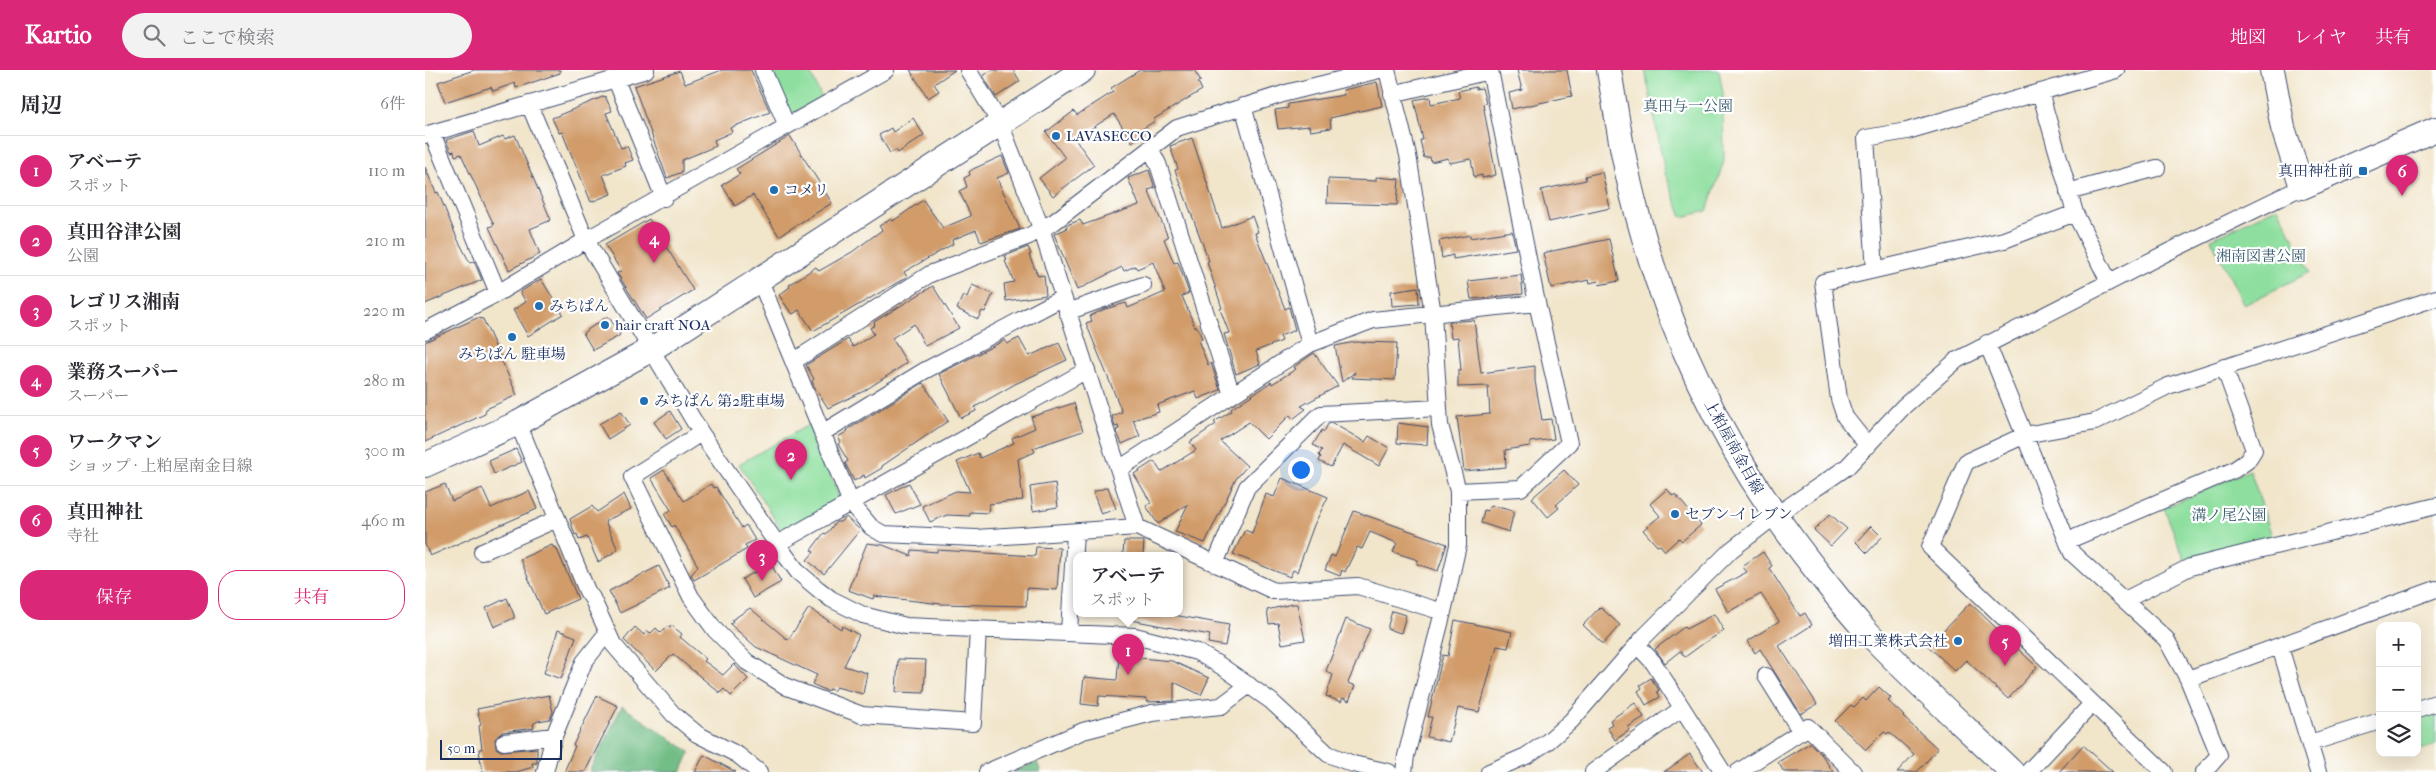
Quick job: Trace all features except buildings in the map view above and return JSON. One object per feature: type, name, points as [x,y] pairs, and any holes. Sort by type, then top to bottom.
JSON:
[{"type":"street","points":[[498,294],[428,134],[646,70]]},
{"type":"street","points":[[763,70],[787,126]]},
{"type":"street","points":[[425,331],[498,294],[586,240],[886,70]]},
{"type":"street","points":[[968,70],[1000,123],[1041,228],[1064,305],[1087,370],[1137,527]]},
{"type":"street","points":[[425,464],[518,423],[652,349],[1083,70]]},
{"type":"street","points":[[794,361],[930,274],[1029,236],[1054,222],[1177,128],[1243,106],[1379,70]]},
{"type":"street","points":[[1387,70],[1408,155],[1433,314],[1439,425],[1458,491],[1458,545],[1406,756],[1404,772]]},
{"type":"street","points":[[1392,94],[1490,70],[1537,303],[1569,443],[1521,488],[1458,491]]},
{"type":"street","name":"上粕屋南金目線","points":[[1609,70],[1621,145],[1634,203],[1659,286],[1720,427],[1775,516],[1858,622],[1900,666],[2012,772]]},
{"type":"street","points":[[1875,270],[1866,138],[1907,131],[2116,70]]},
{"type":"street","points":[[2272,70],[2283,128],[2302,187]]},
{"type":"street","points":[[616,80],[663,198]]},
{"type":"street","points":[[2040,92],[2075,213],[2109,282]]},
{"type":"street","points":[[529,104],[586,240],[701,432],[777,544],[798,572],[818,589],[831,599],[863,615],[906,626],[1135,636],[1197,652],[1271,701],[1328,754],[1353,764],[1389,772]]},
{"type":"street","points":[[1243,106],[1310,344]]},
{"type":"street","points":[[1489,772],[1526,756],[1547,742],[1571,721],[1637,645],[1731,550],[1775,516],[1832,478],[1868,446],[1931,381],[1957,360],[1987,343],[2302,187],[2436,129]]},
{"type":"street","points":[[1150,148],[1158,164],[1232,395]]},
{"type":"street","points":[[2068,192],[2157,168]]},
{"type":"street","points":[[1868,446],[1845,417],[1839,399],[1823,282],[2004,240],[2075,213]]},
{"type":"street","points":[[759,278],[851,503],[871,527],[883,534],[898,537],[976,538],[1137,527],[1274,591],[1358,586],[1443,612]]},
{"type":"street","points":[[822,433],[924,371],[1064,305],[1143,285]]},
{"type":"street","points":[[2164,772],[1930,547],[1966,462],[2025,435],[2095,422],[2169,386],[2436,298]]},
{"type":"street","points":[[1119,469],[1310,344],[1373,320],[1537,303]]},
{"type":"street","points":[[1987,343],[2072,553],[2166,639],[2188,679],[2219,755],[2204,772]]},
{"type":"street","points":[[2067,541],[2234,470],[2247,461],[2254,450],[2224,367]]},
{"type":"street","points":[[777,544],[1087,370]]},
{"type":"street","points":[[1215,564],[1247,487],[1321,414],[1439,408]]},
{"type":"street","points":[[518,423],[587,592],[592,598],[613,644],[673,714],[697,734],[738,755],[759,772]]},
{"type":"street","points":[[701,432],[632,477],[691,597],[715,630],[747,662],[787,687],[862,715],[973,723],[977,629]]},
{"type":"street","points":[[2125,600],[2190,567],[2436,506]]},
{"type":"street","points":[[482,552],[557,519]]},
{"type":"street","points":[[1074,552],[1075,532]]},
{"type":"street","points":[[1069,632],[1073,565]]},
{"type":"street","points":[[2188,679],[2436,589]]},
{"type":"street","points":[[545,772],[554,736],[584,662],[607,633]]},
{"type":"street","points":[[1637,645],[1653,662],[1681,709],[1723,772]]},
{"type":"street","points":[[2280,647],[2318,772]]},
{"type":"street","points":[[1766,676],[1801,732]]},
{"type":"street","points":[[987,772],[1083,731],[1152,713],[1221,706],[1249,685]]},
{"type":"street","points":[[2421,708],[2436,703]]},
{"type":"street","points":[[2028,772],[2092,704]]},
{"type":"street","points":[[1593,772],[1681,709]]},
{"type":"street","points":[[2310,743],[2376,722]]},
{"type":"street","points":[[1738,772],[1809,727],[1853,772]]},
{"type":"street","points":[[504,742],[554,736]]},
{"type":"green space","points":[[772,70],[809,70],[822,98],[794,113],[788,111]]},
{"type":"green space","name":"真田与一公園","points":[[1645,70],[1719,70],[1723,93],[1724,161],[1707,211],[1682,217],[1665,173]]},
{"type":"green space","name":"湘南図書公園","points":[[2278,207],[2310,272],[2244,305],[2211,239]]},
{"type":"green space","points":[[810,424],[839,496],[837,502],[789,530],[782,531],[739,464]]},
{"type":"green space","name":"溝ノ尾公園","points":[[2250,470],[2273,539],[2186,563],[2164,508]]},
{"type":"green space","points":[[622,706],[690,752],[681,772],[589,772]]},
{"type":"green space","points":[[2436,712],[2436,745],[2421,750],[2421,717]]},
{"type":"green space","points":[[1037,762],[1041,772],[1013,772]]},
{"type":"place","name":"LAVASECCO","points":[[1056,136]]},
{"type":"place","name":"真田神社前","points":[[2363,171]]},
{"type":"place","name":"コメリ","points":[[774,190]]},
{"type":"place","name":"真田神社","points":[[2402,196]]},
{"type":"place","name":"業務スーパー","points":[[654,263]]},
{"type":"place","name":"みちぱん","points":[[539,306]]},
{"type":"place","name":"hair craft NOA","points":[[605,325]]},
{"type":"place","name":"みちぱん 駐車場","points":[[512,337]]},
{"type":"place","name":"みちぱん 第2駐車場","points":[[644,401]]},
{"type":"place","name":"真田谷津公園","points":[[791,480]]},
{"type":"place","name":"セブン-イレブン","points":[[1675,514]]},
{"type":"place","name":"レゴリス湘南","points":[[762,581]]},
{"type":"place","name":"増田工業株式会社","points":[[1958,641]]},
{"type":"place","name":"ワークマン","points":[[2005,666]]},
{"type":"place","name":"アベーテ","points":[[1128,675]]}]
